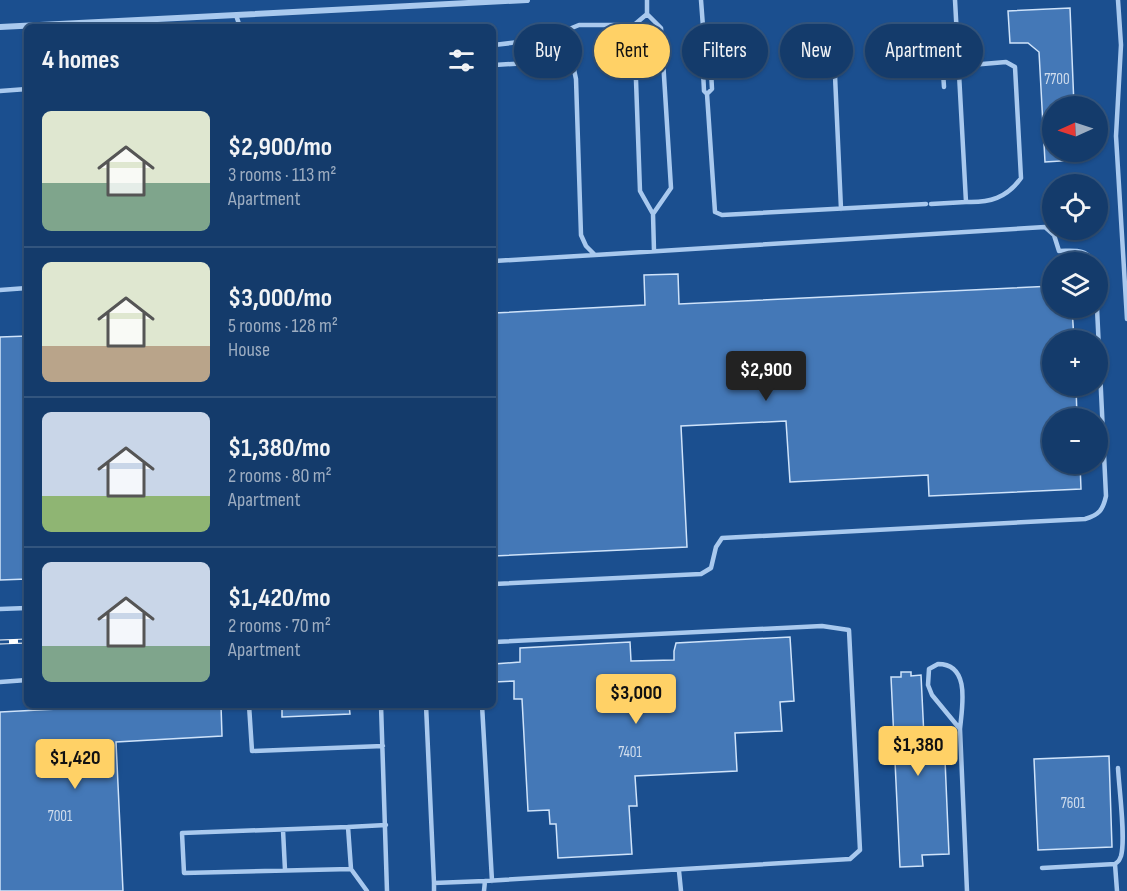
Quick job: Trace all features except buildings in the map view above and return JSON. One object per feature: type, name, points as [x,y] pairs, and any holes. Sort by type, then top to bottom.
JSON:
[{"type":"street","points":[[101,24],[527,0]]},
{"type":"street","points":[[0,27],[24,26]]},
{"type":"lane","points":[[647,0],[647,14],[661,28],[671,188],[653,214]]},
{"type":"lane","points":[[701,0],[706,67],[703,71],[704,91],[707,94],[715,212],[722,215],[981,202],[1002,198],[1022,178],[1015,68],[1006,62],[983,64]]},
{"type":"lane","points":[[955,0],[956,24]]},
{"type":"lane","points":[[1118,0],[1120,37],[1116,136],[1127,319]]},
{"type":"lane","points":[[635,24],[647,14]]},
{"type":"lane","points":[[236,15],[239,24]]},
{"type":"lane","points":[[496,45],[545,39],[579,26],[594,26]]},
{"type":"lane","points":[[1120,37],[1127,36]]},
{"type":"lane","points":[[496,65],[561,61],[573,65],[576,79],[581,235],[586,246],[595,255]]},
{"type":"lane","points":[[636,78],[640,191],[653,214],[654,251]]},
{"type":"lane","points":[[835,78],[841,209]]},
{"type":"lane","points":[[943,78],[944,87]]},
{"type":"lane","points":[[959,78],[966,202]]},
{"type":"lane","points":[[0,91],[24,89]]},
{"type":"lane","points":[[496,261],[1045,227],[1054,235],[1059,251],[1082,252]]},
{"type":"lane","points":[[0,290],[24,288]]},
{"type":"lane","points":[[496,584],[701,573],[711,568],[716,547],[722,538],[1086,519],[1096,516],[1104,508],[1106,496],[1097,318]]},
{"type":"lane","points":[[0,609],[24,608]]},
{"type":"lane","points":[[434,882],[679,871],[850,859],[860,850],[849,630],[822,626],[496,642]]},
{"type":"lane","points":[[960,729],[932,695],[928,685],[929,669],[938,664],[945,664],[958,674],[963,698],[960,729],[967,891]]},
{"type":"lane","points":[[0,682],[24,680]]},
{"type":"lane","points":[[249,708],[252,751],[383,746]]},
{"type":"lane","points":[[381,708],[387,891]]},
{"type":"lane","points":[[426,708],[434,891]]},
{"type":"lane","points":[[482,708],[492,880]]},
{"type":"lane","points":[[1042,868],[1115,864],[1119,860],[1122,854],[1118,768]]},
{"type":"lane","points":[[351,869],[184,873],[182,833],[386,825]]},
{"type":"lane","points":[[348,827],[351,869],[367,891]]},
{"type":"lane","points":[[283,830],[285,870]]},
{"type":"lane","points":[[1115,864],[1117,891]]},
{"type":"lane","points":[[679,871],[681,891]]},
{"type":"lane","points":[[484,891],[485,881]]},
{"type":"railway","points":[[0,642],[24,641]]}]
